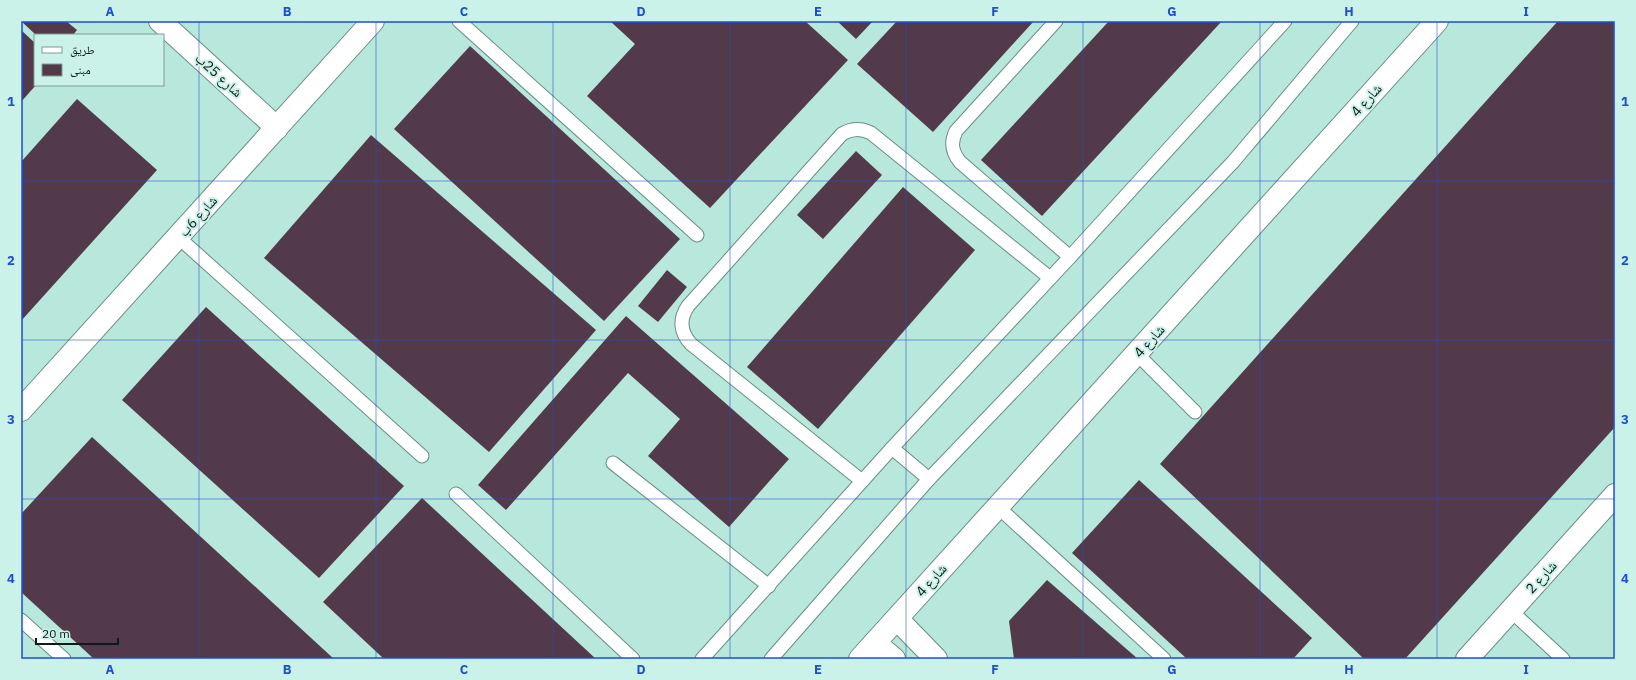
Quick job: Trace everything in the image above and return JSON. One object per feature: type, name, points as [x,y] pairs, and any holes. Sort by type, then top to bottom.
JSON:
[{"type":"street","name":"شارع 25ب","points":[[160,21],[277,128]]},
{"type":"street","name":"شارع 6ب","points":[[21,410],[374,21]]},
{"type":"street","name":"شارع 4","points":[[860,659],[1437,21]]},
{"type":"street","name":"شارع 2","points":[[1467,659],[1615,495]]},
{"type":"street","points":[[897,619],[936,659]]},
{"type":"street","points":[[875,643],[894,659]]},
{"type":"lane","points":[[459,21],[697,235]]},
{"type":"lane","points":[[1056,21],[956,131],[952,139],[952,147],[954,155],[960,162],[1070,257]]},
{"type":"lane","points":[[702,659],[892,448],[1070,257],[1285,21]]},
{"type":"lane","points":[[771,659],[929,479],[1233,162],[1352,21]]},
{"type":"lane","points":[[862,481],[691,344],[686,339],[681,326],[682,319],[688,306],[842,134],[856,129],[871,133],[1050,278]]},
{"type":"lane","points":[[178,237],[422,456]]},
{"type":"lane","points":[[1137,354],[1195,412]]},
{"type":"lane","points":[[892,448],[929,479]]},
{"type":"lane","points":[[613,463],[768,586]]},
{"type":"lane","points":[[456,494],[633,659]]},
{"type":"lane","points":[[998,507],[1164,659]]},
{"type":"lane","points":[[1511,611],[1563,659]]},
{"type":"lane","points":[[21,620],[64,659]]},
{"type":"shaded area","points":[[21,21],[1615,21],[1615,659],[21,659]]},
{"type":"building","points":[[21,21],[66,21],[77,30],[74,34],[35,34]]},
{"type":"building","points":[[610,21],[805,21],[848,60],[710,208],[587,96],[635,44]]},
{"type":"building","points":[[837,21],[873,21],[856,39]]},
{"type":"building","points":[[897,21],[1034,21],[933,132],[857,64]]},
{"type":"building","points":[[1109,21],[1222,21],[1042,216],[981,160]]},
{"type":"building","points":[[1558,21],[1615,21],[1615,427],[1405,659],[1364,659],[1160,464]]},
{"type":"building","points":[[21,30],[34,42],[35,86],[21,102]]},
{"type":"building","points":[[470,46],[680,239],[604,321],[394,129]]},
{"type":"building","points":[[77,99],[157,170],[21,321],[21,162]]},
{"type":"building","points":[[371,135],[596,330],[489,452],[264,258]]},
{"type":"building","points":[[856,151],[882,175],[823,239],[797,215]]},
{"type":"building","points":[[903,187],[975,250],[818,429],[747,367]]},
{"type":"building","points":[[667,270],[687,287],[658,322],[638,306]]},
{"type":"building","points":[[206,307],[404,486],[319,578],[122,400]]},
{"type":"building","points":[[626,316],[789,459],[729,527],[648,456],[680,419],[628,373],[506,510],[478,485]]},
{"type":"building","points":[[92,437],[334,659],[94,659],[21,592],[21,514]]},
{"type":"building","points":[[1139,480],[1312,638],[1293,659],[1187,659],[1072,553]]},
{"type":"building","points":[[422,498],[596,659],[384,659],[323,602]]},
{"type":"building","points":[[1047,580],[1138,659],[1014,659],[1009,621]]}]
